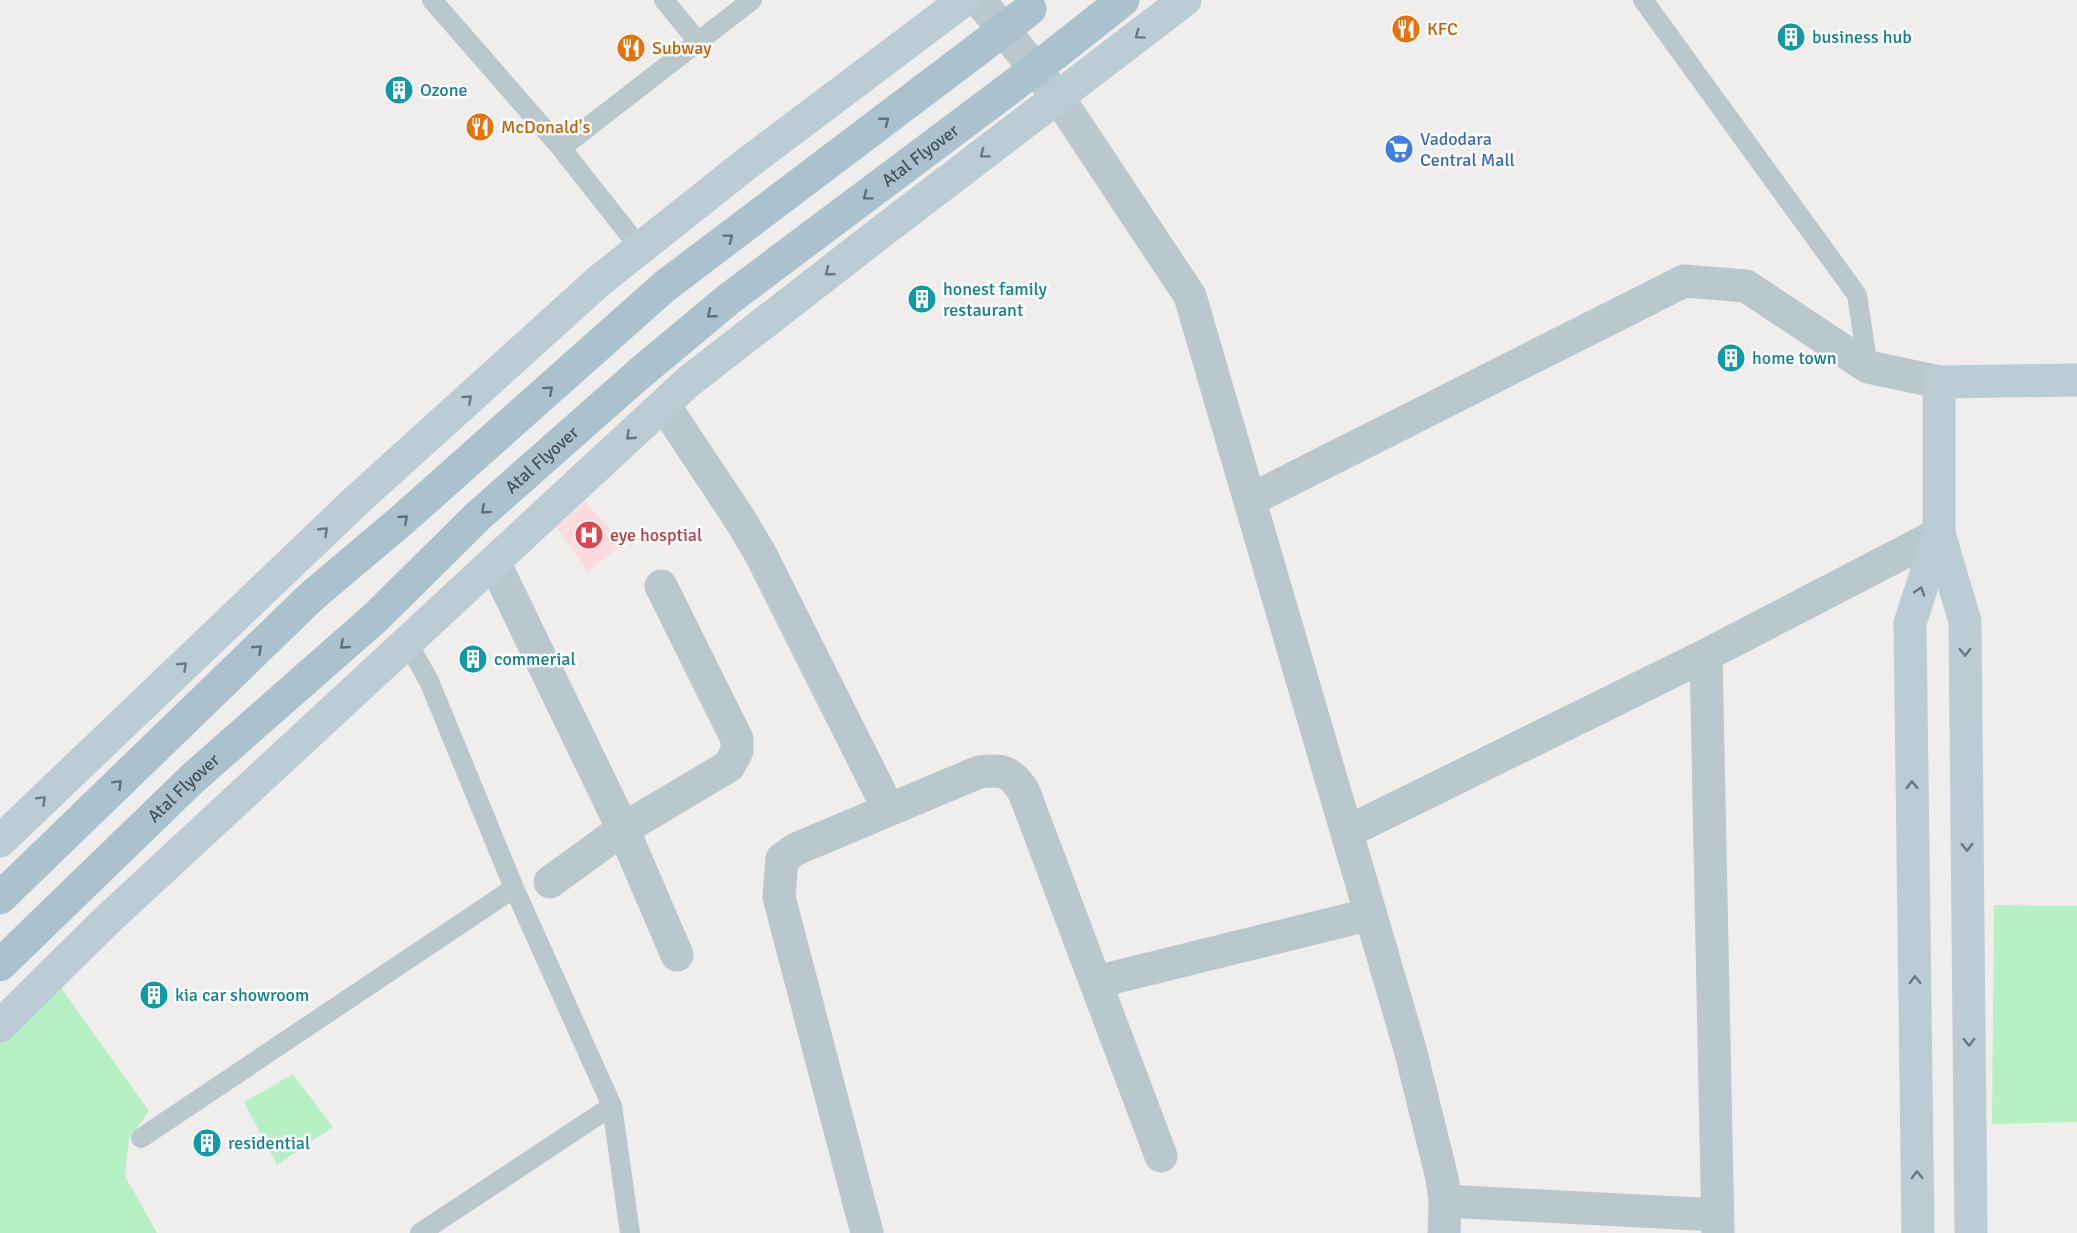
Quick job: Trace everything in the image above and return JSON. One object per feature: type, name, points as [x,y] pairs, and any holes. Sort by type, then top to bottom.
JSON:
[{"type":"main road","points":[[0,898],[312,596],[402,520],[665,286],[817,173],[1042,0]]},
{"type":"main road","name":"Atal Flyover","points":[[0,965],[193,778],[376,617],[477,517],[640,373],[730,298],[1014,85],[1123,0]]},
{"type":"street","points":[[0,841],[357,500],[599,281],[745,165],[964,0]]},
{"type":"street","points":[[978,0],[1059,97],[1190,296],[1410,1049],[1442,1178],[1445,1217],[1718,1224],[1706,655]]},
{"type":"street","points":[[0,1026],[105,922],[664,405],[707,368],[1185,0]]},
{"type":"street","points":[[1250,500],[1684,281],[1746,286],[1868,366],[1939,382],[2077,380]]},
{"type":"street","points":[[1939,382],[1939,534],[1965,621],[1971,1233]]},
{"type":"street","points":[[664,405],[761,555],[889,810]]},
{"type":"street","points":[[1347,832],[1706,655],[1939,534]]},
{"type":"street","points":[[1918,1233],[1910,623],[1939,534]]},
{"type":"street","points":[[494,562],[623,829],[677,955]]},
{"type":"street","points":[[550,882],[623,829],[729,766],[737,751],[737,739],[661,586]]},
{"type":"street","points":[[867,1233],[779,897],[779,873],[782,859],[796,849],[978,772],[998,770],[1015,778],[1024,792],[1161,1156]]},
{"type":"street","points":[[1096,982],[1371,914]]},
{"type":"lane","points":[[432,0],[561,148],[640,248]]},
{"type":"lane","points":[[664,0],[699,43]]},
{"type":"lane","points":[[561,148],[752,0]]},
{"type":"lane","points":[[1643,0],[1857,295],[1868,366]]},
{"type":"lane","points":[[408,642],[429,681],[514,888],[612,1106],[630,1233]]},
{"type":"lane","points":[[141,1138],[514,888]]},
{"type":"lane","points":[[420,1233],[612,1106]]},
{"type":"shaded area","name":"eye hosptial","points":[[586,502],[622,544],[588,572],[556,527]]},
{"type":"green space","points":[[1994,905],[2077,906],[2077,1122],[1992,1124]]},
{"type":"green space","points":[[59,985],[149,1111],[129,1139],[125,1176],[157,1233],[0,1233],[0,1043]]},
{"type":"green space","points":[[293,1074],[333,1127],[277,1165],[244,1102]]},
{"type":"place","name":"KFC","points":[[1406,29]]},
{"type":"place","name":"business hub","points":[[1791,37]]},
{"type":"place","name":"Subway","points":[[631,48]]},
{"type":"place","name":"Ozone","points":[[399,90]]},
{"type":"place","name":"McDonald's","points":[[480,127]]},
{"type":"place","name":"Vadodara Central Mall","points":[[1399,149]]},
{"type":"place","name":"honest family restaurant","points":[[922,299]]},
{"type":"place","name":"home town","points":[[1731,358]]},
{"type":"place","name":"eye hosptial","points":[[589,535]]},
{"type":"place","name":"commerial","points":[[473,659]]},
{"type":"place","name":"kia car showroom","points":[[154,995]]},
{"type":"place","name":"residential","points":[[207,1143]]}]
